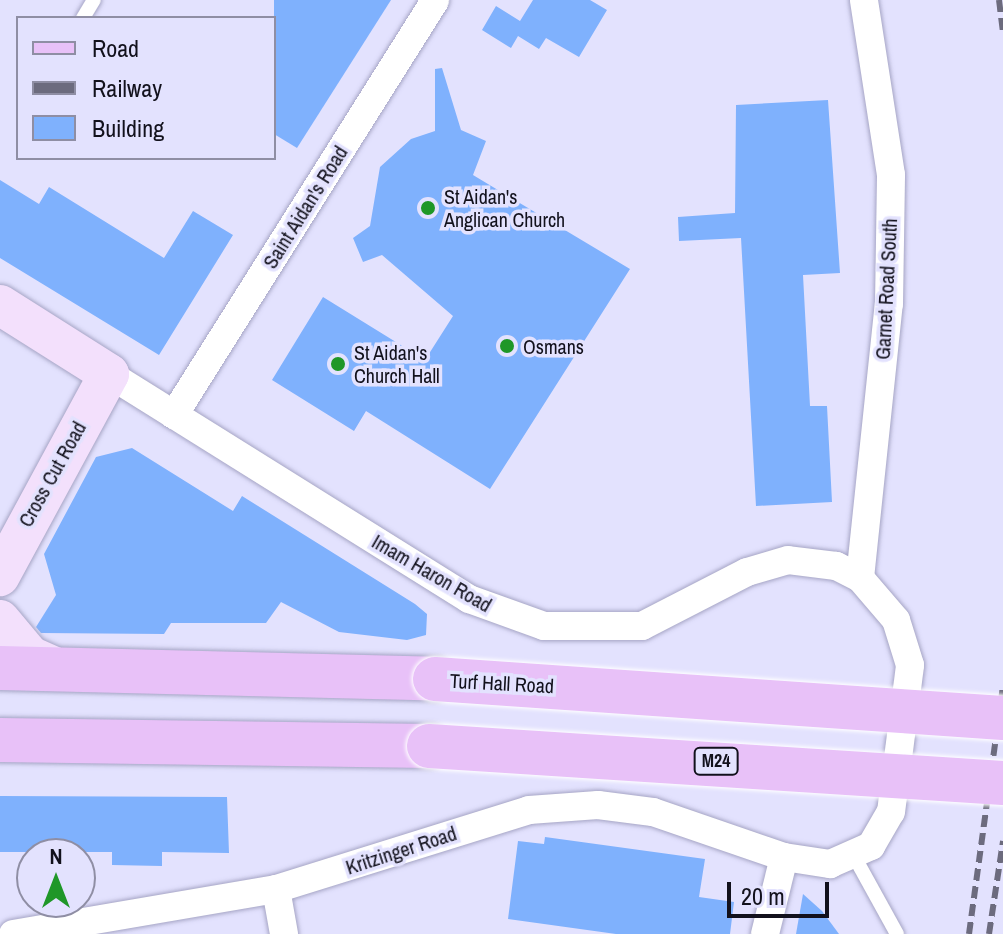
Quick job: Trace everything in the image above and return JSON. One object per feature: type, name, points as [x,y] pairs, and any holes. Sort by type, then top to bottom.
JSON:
[{"type":"main road","name":"Turf Hall Road","points":[[0,668],[435,679],[1003,718]]},
{"type":"main road","name":"M24","points":[[0,740],[429,746],[1003,783]]},
{"type":"street","name":"Saint Aidan's Road","points":[[174,415],[435,0]]},
{"type":"street","name":"Garnet Road South","points":[[860,578],[889,304],[891,175],[864,0]]},
{"type":"street","name":"Imam Haron Road","points":[[0,305],[469,599],[544,626],[642,626],[747,572],[788,560],[836,566],[860,578],[896,620],[911,690],[887,826],[854,856]]},
{"type":"street","name":"Cross Cut Road","points":[[0,576],[109,374]]},
{"type":"street","points":[[0,620],[30,656],[59,669]]},
{"type":"street","name":"Kritzinger Road","points":[[13,934],[276,889],[529,810],[598,805],[707,825],[784,857]]},
{"type":"street","points":[[765,934],[784,857],[830,864],[854,856]]},
{"type":"street","points":[[276,889],[284,934]]},
{"type":"lane","points":[[854,856],[897,934]]},
{"type":"building","points":[[274,0],[391,0],[297,148],[276,135]]},
{"type":"building","points":[[533,0],[590,0],[607,10],[579,57],[546,38],[539,49],[518,36],[511,48],[482,30],[496,6],[520,21]]},
{"type":"building","points":[[442,68],[461,130],[486,141],[473,175],[630,269],[490,489],[366,411],[354,431],[272,380],[323,297],[425,360],[453,316],[382,255],[363,262],[353,238],[370,226],[380,167],[411,139],[435,131],[435,69]]},
{"type":"building","points":[[828,100],[840,273],[803,275],[810,406],[827,406],[832,502],[756,506],[741,238],[679,241],[678,217],[735,213],[736,105]]},
{"type":"building","points":[[0,180],[39,204],[49,187],[164,258],[193,211],[233,235],[159,355],[0,258]]},
{"type":"building","points":[[132,448],[233,511],[242,496],[415,604],[427,614],[426,635],[407,640],[339,632],[281,602],[266,623],[171,623],[164,634],[41,633],[36,627],[56,595],[44,554],[96,457]]},
{"type":"building","points":[[0,796],[227,797],[229,853],[162,852],[162,866],[112,865],[112,852],[96,852],[96,838],[16,838],[16,852],[0,852]]},
{"type":"building","points":[[545,837],[705,859],[699,897],[734,902],[730,934],[616,934],[508,919],[518,841],[544,844]]},
{"type":"building","points":[[803,894],[822,911],[839,934],[796,934]]},
{"type":"railway","points":[[999,0],[1003,33]]},
{"type":"railway","points":[[969,934],[1003,686]]},
{"type":"railway","points":[[989,934],[1003,841]]},
{"type":"place","name":"St Aidan's Anglican Church","points":[[428,208]]},
{"type":"place","name":"Osmans","points":[[507,346]]},
{"type":"place","name":"St Aidan's Church Hall","points":[[338,364]]}]
